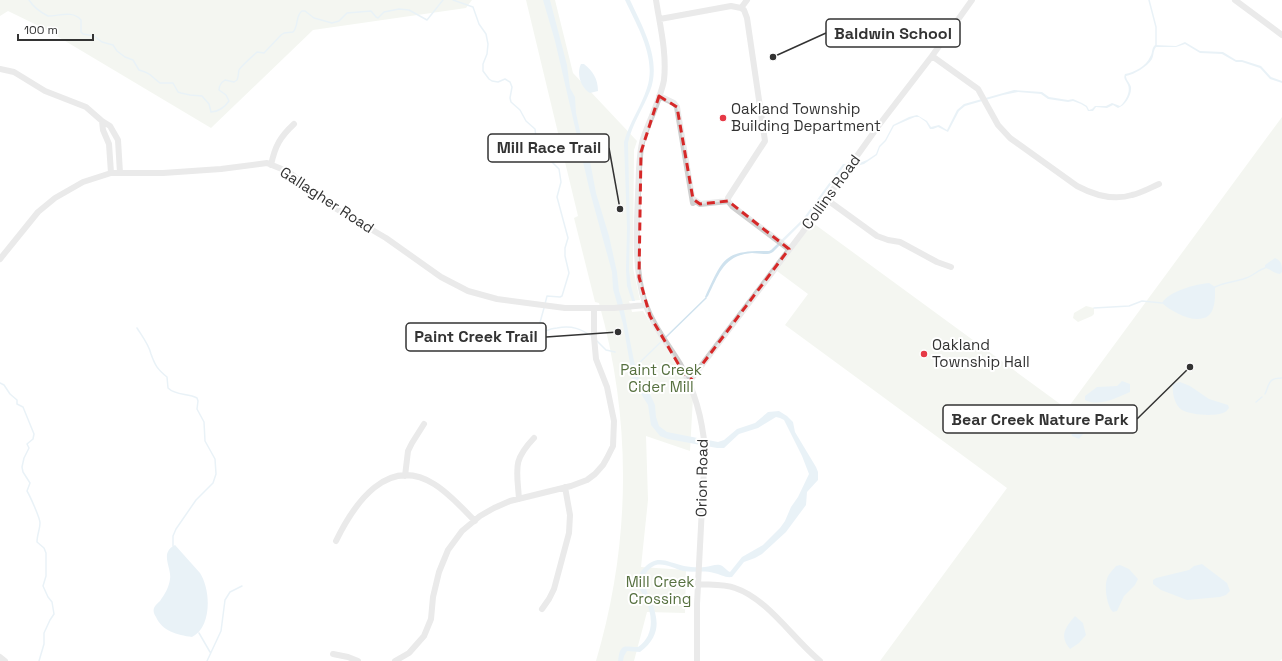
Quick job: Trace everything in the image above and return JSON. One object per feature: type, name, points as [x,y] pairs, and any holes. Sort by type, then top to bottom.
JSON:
[{"type":"street","name":"Orion Road","points":[[656,0],[660,19],[665,62],[664,81],[643,138],[639,169],[639,277],[646,305],[659,331],[680,364],[697,400],[704,436],[705,448],[698,584],[697,661]]},
{"type":"street","points":[[741,8],[747,0]]},
{"type":"street","name":"Collins Road","points":[[689,382],[972,0]]},
{"type":"street","points":[[1235,0],[1282,35]]},
{"type":"street","points":[[660,19],[731,6],[744,10],[747,18],[766,141],[728,198],[728,201]]},
{"type":"street","points":[[932,56],[978,88],[998,125],[1010,138],[1087,192],[1116,198],[1132,196],[1159,184]]},
{"type":"street","points":[[0,69],[14,72],[49,93],[86,107],[110,126],[118,140],[120,173]]},
{"type":"street","points":[[659,96],[674,103],[677,107],[693,201],[700,204],[728,201]]},
{"type":"street","points":[[102,121],[103,130],[109,144],[111,173]]},
{"type":"street","points":[[271,165],[278,142],[294,124]]},
{"type":"street","name":"Gallagher Road","points":[[0,259],[38,212],[55,198],[83,182],[111,173],[157,174],[221,169],[259,164],[271,165],[288,172],[328,204],[386,238],[441,277],[468,291],[497,299],[565,308],[594,309],[646,305]]},
{"type":"street","points":[[826,199],[877,236],[900,242],[937,262],[951,267]]},
{"type":"street","points":[[728,201],[736,209],[789,249]]},
{"type":"street","points":[[395,661],[409,654],[424,636],[431,619],[433,597],[439,572],[448,550],[462,531],[494,508],[519,499],[587,480],[603,465],[613,446],[614,421],[606,387],[596,359],[594,309]]},
{"type":"street","points":[[405,476],[408,451],[424,424]]},
{"type":"street","points":[[519,499],[518,458],[525,447],[534,438]]},
{"type":"street","points":[[336,542],[346,521],[369,491],[385,480],[405,476],[420,477],[434,484],[443,490],[474,521]]},
{"type":"street","points":[[542,609],[554,589],[569,533],[570,516],[565,487]]},
{"type":"street","points":[[698,584],[733,587],[751,595],[770,611],[796,639],[820,661]]},
{"type":"street","points":[[333,654],[358,661]]},
{"type":"street","points":[[0,657],[5,661]]},
{"type":"highlighted area","points":[[659,96],[677,107],[693,199],[700,204],[728,201],[789,249],[689,382],[650,316],[639,277],[641,152]]},
{"type":"green space","points":[[0,0],[472,0],[466,8],[313,30],[211,128],[45,29],[8,11],[0,16]]},
{"type":"green space","points":[[526,0],[555,0],[573,73],[637,141],[634,150],[633,268],[640,300],[629,301],[632,312],[643,311],[678,367],[693,397],[690,451],[646,436],[648,500],[641,567],[686,570],[685,613],[647,612],[634,661],[596,661],[608,617],[616,572],[621,527],[623,482],[622,437],[610,347],[599,303],[595,302],[574,218],[578,216]]},
{"type":"green space","points":[[1282,117],[1282,659],[1280,661],[880,661],[1007,488],[785,325],[808,294],[777,271],[813,223],[1067,409]]},
{"type":"green space","points":[[1086,306],[1094,308],[1094,314],[1078,322],[1073,318],[1074,313]]},
{"type":"water","points":[[543,0],[550,0],[567,65],[570,88],[575,97],[576,113],[583,145],[590,161],[596,193],[609,236],[634,361],[640,381],[651,396],[655,405],[656,417],[659,426],[667,432],[718,442],[724,440],[737,429],[755,423],[768,412],[779,411],[793,422],[795,432],[818,472],[818,480],[807,492],[806,505],[786,532],[762,554],[744,562],[732,577],[710,572],[683,571],[663,565],[653,566],[645,575],[644,581],[654,608],[656,630],[651,641],[640,652],[627,651],[623,661],[618,661],[622,648],[626,646],[638,647],[647,637],[651,626],[648,606],[639,588],[638,582],[638,577],[642,570],[652,562],[662,560],[692,567],[709,567],[720,565],[730,572],[742,557],[763,545],[780,528],[809,474],[802,456],[784,420],[780,418],[776,417],[758,428],[739,434],[724,448],[668,439],[660,436],[651,425],[648,405],[633,381],[623,324],[613,289],[612,272],[590,192],[555,41]]},
{"type":"water","points":[[625,0],[630,0],[645,33],[654,68],[650,91],[632,129],[628,143],[630,228],[629,270],[635,301],[632,301],[627,286],[627,228],[624,142],[647,88],[649,65],[648,54],[640,31]]},
{"type":"water","points":[[1185,42],[1200,51],[1223,52],[1236,60],[1242,60],[1261,66],[1271,77],[1282,81],[1282,83],[1270,79],[1260,68],[1242,62],[1236,62],[1222,54],[1200,53],[1185,44],[1176,47],[1156,47],[1152,59],[1147,65],[1137,72],[1126,76],[1131,90],[1125,103],[1118,108],[1113,105],[1107,108],[1096,107],[1093,111],[1088,111],[1086,107],[1073,101],[1068,102],[1048,99],[1041,94],[1018,92],[965,106],[959,111],[948,132],[938,127],[930,129],[926,122],[919,117],[915,117],[894,126],[886,141],[880,147],[877,155],[864,164],[857,166],[845,165],[805,220],[773,252],[743,255],[735,257],[729,262],[719,273],[708,296],[706,298],[705,297],[716,273],[727,259],[743,252],[771,250],[803,219],[843,164],[857,164],[876,154],[879,146],[885,140],[893,125],[909,117],[917,115],[927,121],[931,127],[939,125],[947,130],[957,110],[964,104],[1014,90],[1042,92],[1049,97],[1068,100],[1073,99],[1087,106],[1089,110],[1095,106],[1106,106],[1112,103],[1120,106],[1126,99],[1129,91],[1124,76],[1125,74],[1143,66],[1151,56],[1155,45],[1176,46]]},
{"type":"water","points":[[581,64],[584,64],[592,72],[596,79],[598,91],[590,93],[584,88],[579,76]]},
{"type":"water","points":[[1275,258],[1279,260],[1282,267],[1282,272],[1280,274],[1265,268],[1265,265]]},
{"type":"water","points":[[1209,283],[1215,287],[1214,302],[1211,313],[1208,316],[1197,319],[1190,318],[1172,310],[1162,303],[1170,295],[1177,292],[1197,285]]},
{"type":"water","points":[[1122,381],[1130,384],[1130,392],[1102,402],[1096,403],[1085,400],[1085,396],[1097,387],[1117,386]]},
{"type":"water","points":[[1180,382],[1190,386],[1209,399],[1228,405],[1229,408],[1221,414],[1210,415],[1191,413],[1182,410],[1175,402],[1173,391],[1173,384]]},
{"type":"water","points":[[1077,415],[1081,420],[1084,433],[1079,439],[1072,436],[1068,423],[1070,416]]},
{"type":"water","points":[[175,545],[200,573],[204,580],[208,598],[208,608],[203,625],[199,632],[192,637],[171,632],[166,629],[159,622],[154,611],[154,607],[164,596],[169,585],[170,575],[167,556],[170,548]]},
{"type":"water","points":[[1202,564],[1227,583],[1230,591],[1226,595],[1220,597],[1187,600],[1161,590],[1153,584],[1153,580],[1156,578],[1189,570],[1194,566]]},
{"type":"water","points":[[1120,565],[1129,569],[1138,579],[1135,585],[1124,596],[1117,611],[1113,612],[1109,606],[1106,583],[1111,572],[1116,566]]},
{"type":"water","points":[[1075,616],[1083,623],[1086,635],[1079,643],[1070,649],[1064,636],[1068,624]]},
{"type":"waterway","points":[[29,0],[37,10],[48,16],[70,14],[78,17],[81,20],[81,32],[83,34],[94,36],[102,42],[113,45],[117,51],[125,57],[133,60],[139,70],[149,74],[160,83],[173,83],[178,92],[202,96],[209,104],[211,112],[221,109],[229,101],[226,95],[219,90],[223,82],[225,80],[234,82],[237,80],[240,69],[257,52],[264,53],[281,35],[284,33],[293,32],[296,27],[298,16],[302,11],[305,11],[314,18],[332,23],[339,21],[347,13],[371,11],[378,18],[384,12],[399,9],[409,10],[427,20],[443,0]]},
{"type":"waterway","points":[[453,0],[473,7],[479,24],[486,34],[488,44],[487,54],[483,64],[483,71],[492,81],[498,82],[505,79],[510,82],[512,87],[510,98],[511,102],[520,110],[526,121],[535,129],[536,137],[549,159],[559,169],[561,182],[557,197],[568,238],[565,248],[565,256],[569,273],[562,296],[547,296],[545,304]]},
{"type":"waterway","points":[[1149,0],[1156,27],[1156,45]]},
{"type":"waterway","points":[[1215,287],[1249,277],[1265,268]]},
{"type":"waterway","points":[[665,338],[706,298]]},
{"type":"waterway","points":[[1094,308],[1129,306],[1142,301],[1162,303]]},
{"type":"waterway","points":[[544,308],[539,326],[541,332],[555,328],[572,327],[593,337]]},
{"type":"waterway","points":[[137,328],[147,344],[157,367],[167,377],[168,388],[171,391],[197,398],[197,409],[204,422],[205,441],[215,459],[216,474],[213,483],[196,500],[176,529],[173,536],[173,546]]},
{"type":"waterway","points":[[597,341],[606,350],[615,352]]},
{"type":"waterway","points":[[636,366],[662,341]]},
{"type":"waterway","points":[[1265,394],[1272,380],[1282,378]]},
{"type":"waterway","points":[[0,383],[4,385],[10,394],[17,400],[17,404],[23,407],[34,434],[33,439],[27,444],[29,448],[24,458],[22,467],[23,472],[30,483],[27,491],[40,520],[37,542],[44,548],[46,553],[46,576],[43,586],[52,602],[54,614],[44,633],[44,644],[39,661]]},
{"type":"waterway","points":[[1256,402],[1262,397]]},
{"type":"waterway","points":[[207,661],[221,631],[225,600],[230,592],[242,586]]},
{"type":"waterway","points":[[199,633],[210,652]]},
{"type":"place","name":"Baldwin School","points":[[773,57]]},
{"type":"place","name":"Oakland Township Building Department","points":[[723,118]]},
{"type":"place","name":"Mill Race Trail","points":[[620,209]]},
{"type":"place","name":"Paint Creek Trail","points":[[618,332]]},
{"type":"place","name":"Oakland Township Hall","points":[[924,354]]},
{"type":"place","name":"Bear Creek Nature Park","points":[[1190,367]]},
{"type":"park label","name":"Paint Creek Cider Mill","points":[[661,378]]},
{"type":"park label","name":"Mill Creek Crossing","points":[[660,590]]}]
